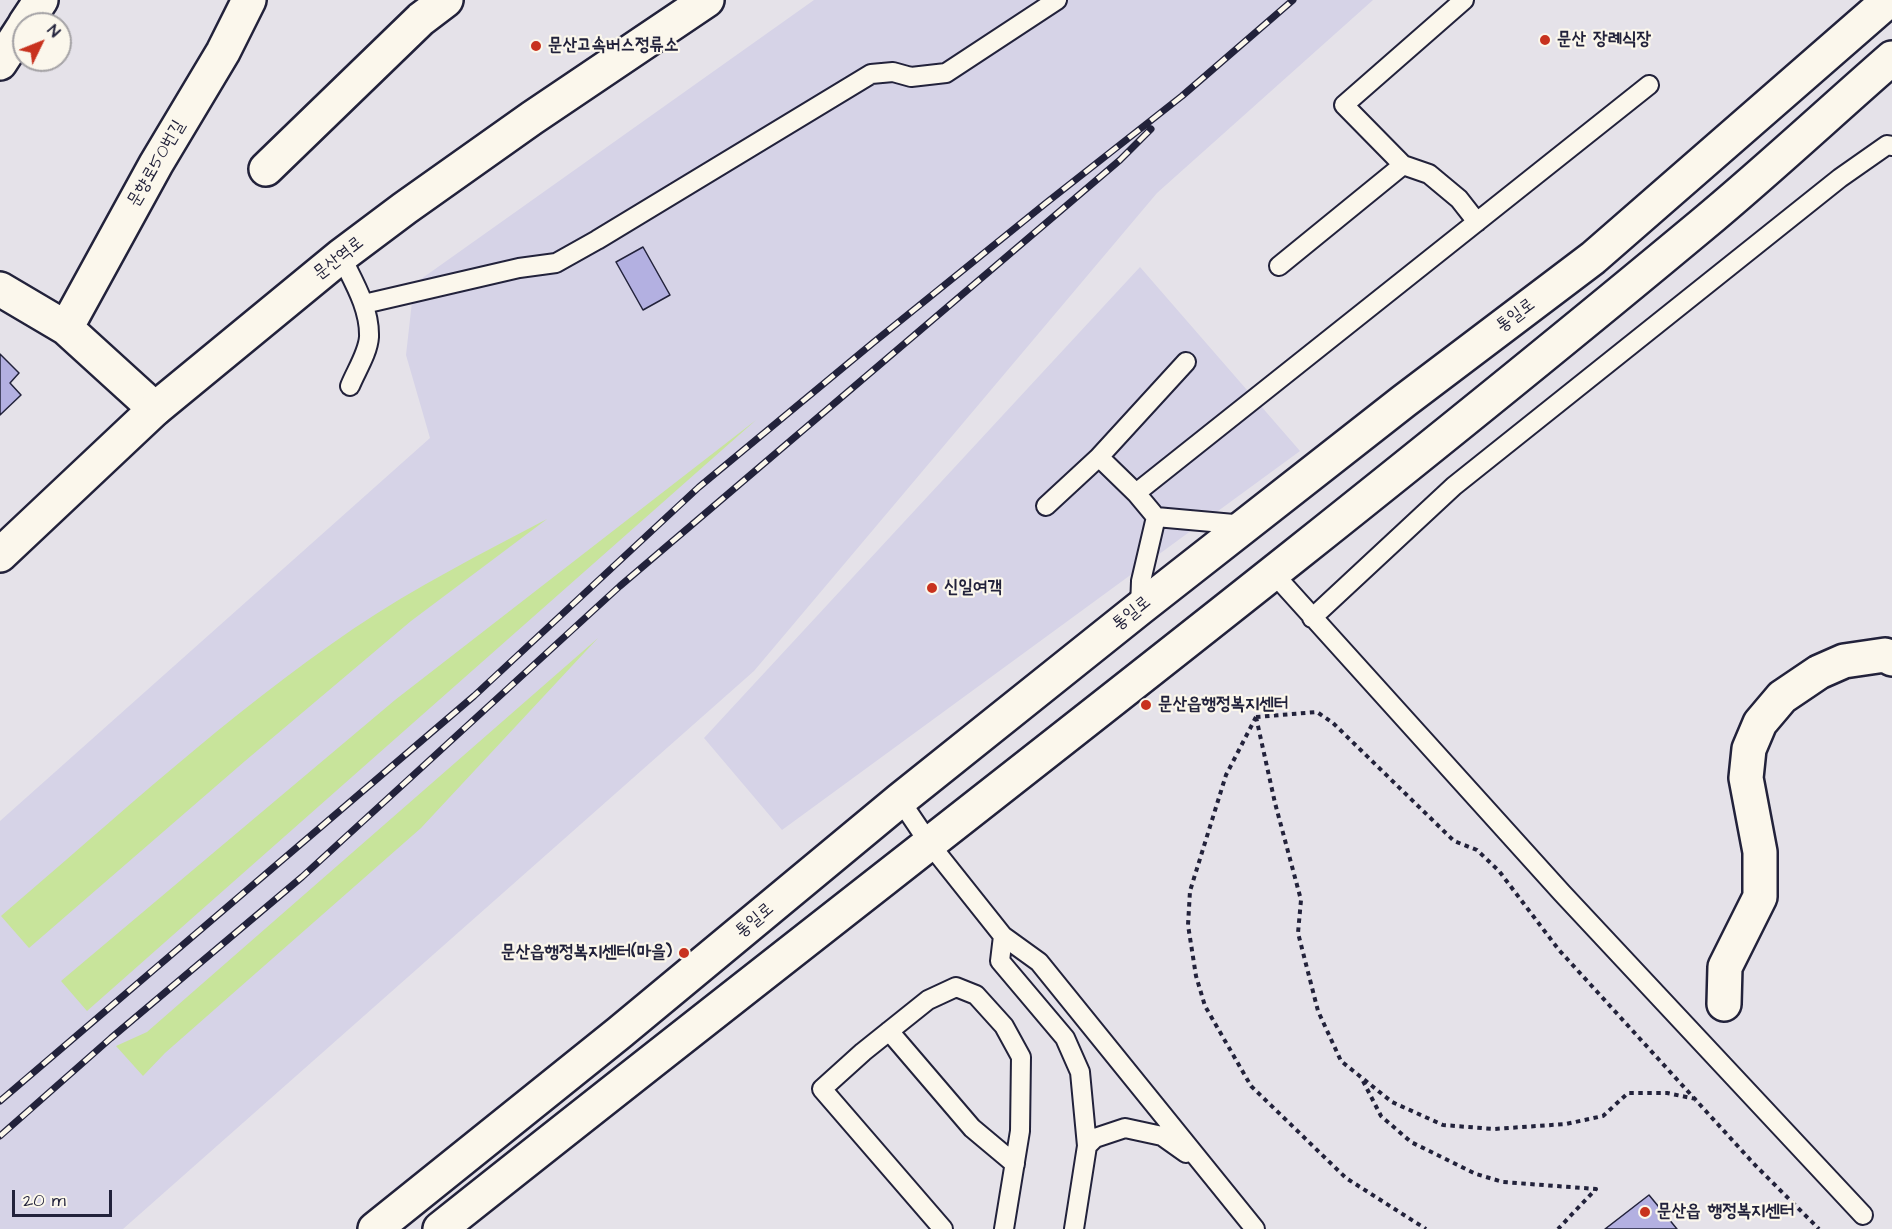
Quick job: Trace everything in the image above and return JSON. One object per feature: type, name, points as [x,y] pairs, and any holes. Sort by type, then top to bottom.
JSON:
[{"type":"main road","name":"문향로50번길","points":[[66,328],[156,164],[223,52],[249,0]]},
{"type":"main road","points":[[266,169],[421,19],[446,0]]},
{"type":"main road","name":"문산역로","points":[[0,555],[155,409],[341,256],[532,118],[707,0]]},
{"type":"main road","name":"통일로","points":[[375,1229],[610,1041],[900,800],[1140,608],[1593,258],[1889,0]]},
{"type":"main road","points":[[0,63],[12,45]]},
{"type":"main road","points":[[440,1229],[717,1008],[1273,573],[1705,222],[1892,58]]},
{"type":"main road","points":[[0,289],[66,328],[155,409]]},
{"type":"main road","points":[[1724,1004],[1725,967],[1760,897],[1760,852],[1746,778],[1749,749],[1760,723],[1782,697],[1819,672],[1844,661],[1885,655],[1892,659]]},
{"type":"lane","points":[[364,304],[519,268],[556,263],[871,74],[893,72],[911,77],[946,73],[1057,0]]},
{"type":"lane","points":[[1464,0],[1344,105],[1403,165],[1429,174],[1459,199],[1478,222]]},
{"type":"lane","points":[[1136,494],[1649,85]]},
{"type":"lane","points":[[1312,618],[1454,486],[1840,178],[1887,145],[1892,146]]},
{"type":"lane","points":[[1279,266],[1403,165]]},
{"type":"lane","points":[[341,256],[364,304],[369,337],[350,386]]},
{"type":"lane","points":[[1046,506],[1099,457],[1186,362]]},
{"type":"lane","points":[[1099,457],[1156,517],[1245,525]]},
{"type":"lane","points":[[1140,608],[1141,581],[1156,517]]},
{"type":"lane","points":[[1273,573],[1563,892],[1863,1215]]},
{"type":"lane","points":[[900,800],[929,843],[1003,936],[1039,962],[1255,1229]]},
{"type":"lane","points":[[1003,936],[1000,961],[1065,1038],[1080,1072],[1087,1146],[1074,1229]]},
{"type":"lane","points":[[943,1229],[822,1089],[928,999],[956,987],[976,995],[1004,1026],[1021,1057],[1020,1131],[1004,1229]]},
{"type":"lane","points":[[889,1031],[972,1128],[1015,1164]]},
{"type":"lane","points":[[1087,1146],[1095,1138],[1125,1128],[1162,1136],[1203,1164]]},
{"type":"path","points":[[1256,717],[1317,712],[1333,723],[1454,841],[1477,850],[1499,871],[1559,950],[1755,1165],[1819,1229]]},
{"type":"path","points":[[1256,717],[1275,803],[1301,900],[1298,933],[1318,1011],[1341,1061],[1392,1102],[1443,1125],[1494,1129],[1566,1124],[1603,1116],[1628,1093],[1667,1093],[1697,1099]]},
{"type":"path","points":[[1256,717],[1226,775],[1190,891],[1188,925],[1196,975],[1205,1006],[1251,1086],[1346,1178],[1425,1229]]},
{"type":"path","points":[[1362,1078],[1381,1116],[1411,1142],[1476,1174],[1503,1182],[1585,1190],[1596,1189],[1558,1229]]},
{"type":"shaded area","points":[[814,0],[1373,0],[1157,193],[754,671],[123,1229],[0,1229],[0,821],[430,438],[406,355],[414,284]]},
{"type":"shaded area","points":[[1140,267],[1300,451],[782,830],[704,738]]},
{"type":"green space","points":[[756,420],[87,1011],[61,981],[395,700]]},
{"type":"green space","points":[[547,519],[411,621],[29,948],[1,916],[217,731],[307,662],[400,599]]},
{"type":"green space","points":[[598,638],[421,828],[165,1053],[143,1076],[116,1046],[147,1032]]},
{"type":"building","points":[[643,247],[670,295],[643,310],[616,262]]},
{"type":"building","points":[[0,354],[19,373],[10,383],[21,395],[0,415]]},
{"type":"building","name":"문산읍 행정복지센터","points":[[1649,1195],[1677,1229],[1605,1229]]},
{"type":"railway","points":[[0,1101],[474,696],[699,487],[874,342],[1182,96],[1293,0]]},
{"type":"railway","points":[[0,1136],[111,1038],[302,877],[620,586],[1120,160],[1151,129]]},
{"type":"place","name":"문산 장례식장","points":[[1545,40]]},
{"type":"place","name":"문산고속버스정류소","points":[[536,46]]},
{"type":"place","name":"신일여객","points":[[932,588]]},
{"type":"place","name":"문산읍행정복지센터","points":[[1146,705]]},
{"type":"place","name":"문산읍행정복지센터(마을)","points":[[684,953]]},
{"type":"place","name":"문산읍 행정복지센터","points":[[1645,1212]]}]
